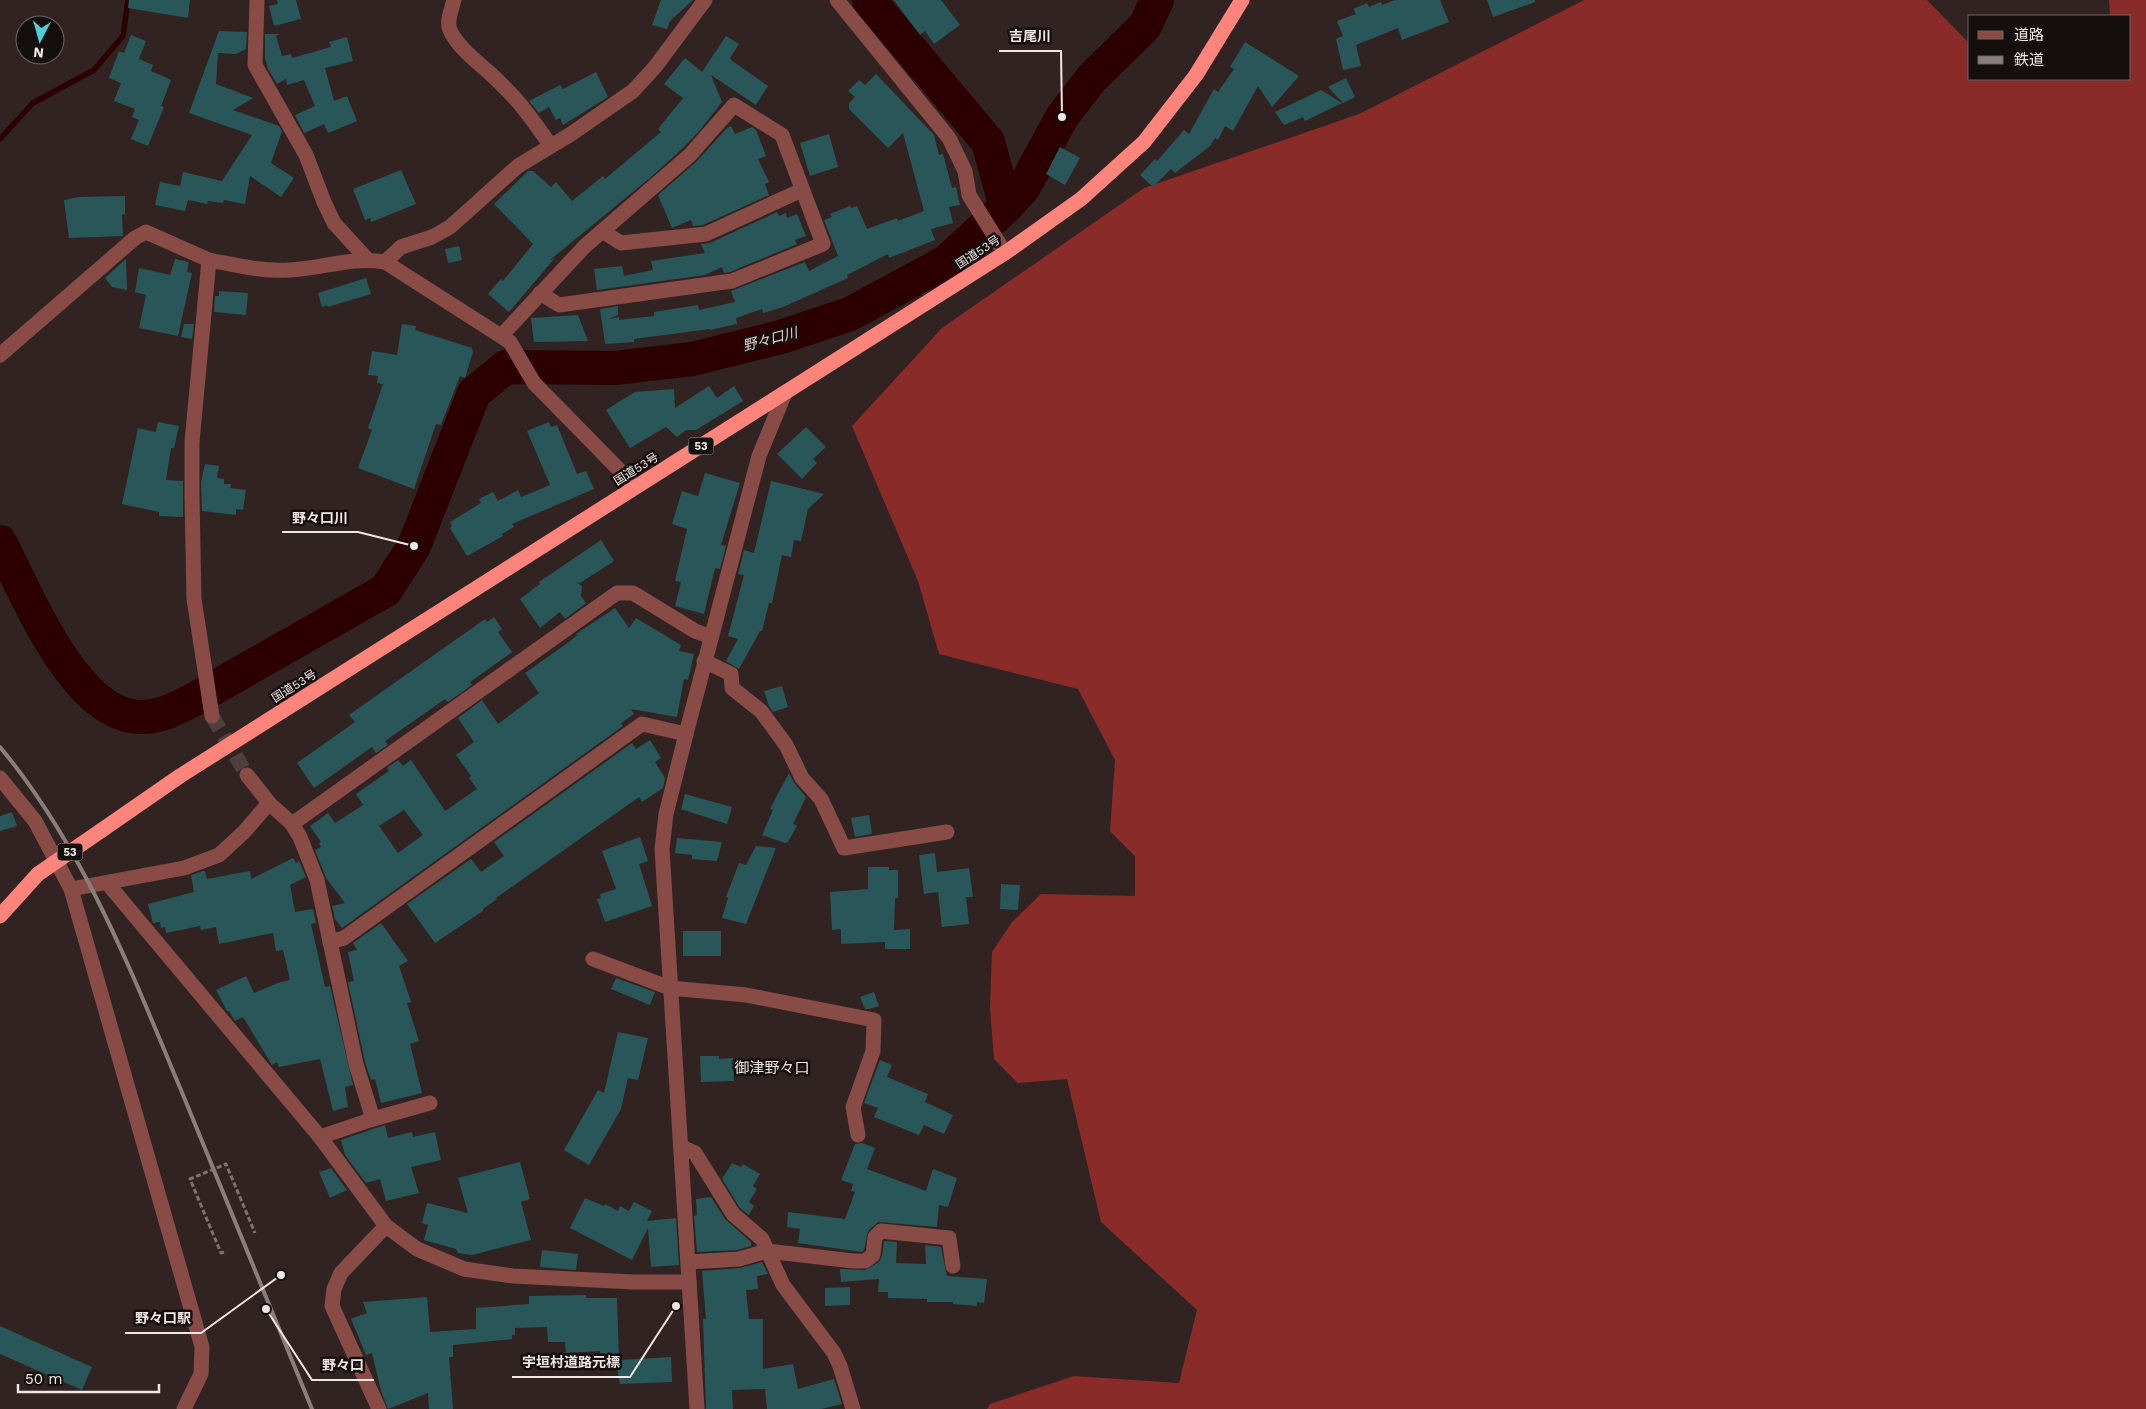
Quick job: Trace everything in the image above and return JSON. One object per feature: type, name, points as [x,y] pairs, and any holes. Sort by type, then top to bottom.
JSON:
[{"type":"highway","name":"国道53号","points":[[0,916],[38,874],[180,776],[1005,253],[1081,199],[1144,142],[1196,75],[1242,0]]},
{"type":"street","points":[[257,0],[255,65],[306,155],[334,223],[366,259]]},
{"type":"street","points":[[454,0],[449,29],[464,49],[528,113],[550,146]]},
{"type":"street","points":[[385,262],[401,248],[432,237],[450,227],[518,166],[633,91],[655,67],[704,0]]},
{"type":"street","points":[[837,0],[949,138],[965,170],[969,196],[1005,253]]},
{"type":"street","points":[[506,339],[540,293],[585,246],[690,155],[734,105],[782,135],[823,244],[732,281],[559,305],[540,293]]},
{"type":"street","points":[[602,231],[621,243],[706,234],[802,190]]},
{"type":"street","points":[[0,355],[7,351],[135,238],[146,232],[209,260],[246,267],[289,270],[366,259],[385,262],[506,339],[534,383],[636,487]]},
{"type":"street","points":[[209,260],[192,451],[194,599],[211,710]]},
{"type":"street","points":[[697,1409],[662,849],[666,814],[704,661],[759,456],[785,393]]},
{"type":"street","points":[[292,824],[617,593],[633,594],[695,631],[711,636]]},
{"type":"street","points":[[704,661],[731,674],[732,688],[760,711],[786,745],[802,778],[822,799],[844,848],[947,832]]},
{"type":"street","points":[[330,942],[344,938],[642,724],[686,734]]},
{"type":"street","points":[[247,775],[269,803],[292,824],[300,838],[317,880],[356,1064],[374,1120]]},
{"type":"street","points":[[0,778],[35,821],[71,889],[202,1347],[201,1374],[184,1409]]},
{"type":"street","points":[[71,889],[108,884],[184,868],[219,855],[244,832],[269,803]]},
{"type":"street","points":[[108,884],[320,1137],[386,1226],[417,1249],[464,1269],[513,1276],[634,1282],[689,1282]]},
{"type":"street","points":[[593,959],[670,988],[746,996],[874,1020],[873,1051],[853,1107],[858,1135]]},
{"type":"street","points":[[320,1137],[430,1103]]},
{"type":"street","points":[[681,1147],[695,1153],[732,1214],[762,1239],[783,1286],[834,1353],[840,1366],[852,1409]]},
{"type":"street","points":[[379,1409],[332,1306],[334,1289],[340,1273],[386,1226]]},
{"type":"street","points":[[688,1262],[739,1259],[767,1251],[865,1261],[873,1255],[875,1237],[881,1232],[949,1238],[953,1266]]},
{"type":"path","points":[[224,1252],[221,1253],[190,1179],[226,1164],[255,1234]]},
{"type":"shaded area","points":[[1584,0],[1927,0],[1968,42],[1968,80],[2131,80],[2131,15],[2110,15],[2109,0],[2146,0],[2146,1409],[987,1409],[990,1404],[1074,1376],[1179,1383],[1197,1310],[1101,1222],[1067,1079],[1018,1083],[994,1059],[990,1007],[992,952],[1012,922],[1041,894],[1135,896],[1135,856],[1110,831],[1115,760],[1078,689],[939,654],[918,581],[852,426],[942,328],[1144,188],[1359,114]]},
{"type":"building","points":[[129,0],[190,0],[188,18],[128,8]]},
{"type":"building","points":[[277,0],[296,0],[301,19],[274,26],[269,6],[278,4]]},
{"type":"building","points":[[661,0],[693,0],[670,21],[667,29],[652,25]]},
{"type":"building","points":[[894,0],[941,0],[960,25],[934,44],[925,31],[920,35]]},
{"type":"building","points":[[1395,0],[1440,0],[1449,22],[1402,40],[1398,28],[1356,45],[1361,66],[1343,70],[1336,39],[1343,36],[1337,21],[1356,14],[1353,9],[1367,3],[1369,7],[1381,2],[1382,5]]},
{"type":"building","points":[[1487,0],[1535,0],[1535,2],[1493,17]]},
{"type":"building","points":[[219,31],[247,32],[246,49],[236,54],[218,53],[216,84],[253,98],[233,110],[279,126],[282,131],[271,163],[294,178],[281,197],[250,176],[245,204],[224,200],[223,203],[208,201],[207,204],[188,200],[185,211],[155,205],[160,182],[180,186],[183,172],[222,181],[252,135],[189,113]]},
{"type":"building","points":[[265,34],[280,34],[276,36],[282,56],[291,54],[292,58],[331,47],[329,42],[347,37],[353,61],[325,68],[334,101],[347,96],[357,121],[328,133],[324,124],[304,133],[295,115],[315,106],[304,80],[287,85],[286,79],[277,84],[268,69],[265,58]]},
{"type":"building","points":[[131,35],[146,41],[139,59],[153,65],[151,71],[171,80],[161,106],[164,107],[148,146],[131,139],[139,120],[132,117],[135,109],[114,101],[121,83],[109,78],[119,51],[124,53]]},
{"type":"building","points":[[726,36],[739,44],[730,58],[731,60],[768,86],[756,105],[711,75],[722,102],[700,130],[651,177],[550,260],[554,259],[509,312],[488,294],[501,279],[503,281],[533,244],[494,204],[528,171],[533,171],[551,187],[556,182],[572,201],[603,176],[605,179],[661,132],[658,129],[683,98],[664,84],[685,58],[702,72]]},
{"type":"building","points":[[1245,42],[1299,76],[1272,107],[1258,86],[1233,131],[1225,126],[1218,140],[1215,138],[1210,146],[1175,173],[1171,169],[1153,187],[1140,175],[1155,159],[1157,161],[1184,130],[1189,134],[1214,89],[1218,92],[1234,69],[1230,67]]},
{"type":"building","points":[[596,72],[608,97],[563,125],[560,118],[556,120],[549,107],[539,113],[529,101],[560,85],[563,89]]},
{"type":"building","points":[[876,74],[934,135],[939,155],[943,154],[952,188],[956,187],[960,205],[949,207],[953,223],[931,229],[935,240],[889,258],[888,254],[847,275],[848,278],[783,307],[763,313],[762,309],[736,318],[737,324],[710,330],[634,339],[634,342],[605,344],[600,309],[618,306],[618,315],[609,319],[619,317],[619,320],[654,316],[654,312],[698,305],[699,310],[735,302],[731,291],[805,262],[809,271],[838,256],[824,220],[832,217],[830,214],[850,206],[851,208],[857,206],[867,229],[897,218],[898,221],[924,211],[903,133],[888,148],[849,109],[849,103],[855,97],[848,91],[859,80],[865,85]]},
{"type":"building","points":[[1346,78],[1355,97],[1343,103],[1328,87]]},
{"type":"building","points":[[1321,90],[1342,103],[1305,121],[1303,117],[1284,125],[1275,112]]},
{"type":"building","points":[[731,126],[735,134],[752,127],[756,130],[766,156],[758,159],[769,182],[765,184],[769,195],[703,225],[693,226],[691,220],[672,228],[658,195],[696,162]]},
{"type":"building","points":[[829,134],[838,167],[810,176],[800,143]]},
{"type":"building","points":[[1060,147],[1080,158],[1065,185],[1046,174]]},
{"type":"building","points":[[401,170],[416,204],[371,222],[370,218],[365,220],[353,189]]},
{"type":"building","points":[[125,196],[125,214],[122,215],[123,236],[69,238],[64,200],[79,197]]},
{"type":"building","points":[[777,212],[779,216],[786,213],[787,218],[797,214],[806,236],[795,240],[797,244],[730,272],[724,273],[722,267],[705,275],[597,290],[594,269],[622,266],[624,276],[653,270],[651,261],[705,253],[701,244],[710,243]]},
{"type":"building","points":[[459,246],[462,260],[448,263],[445,249]]},
{"type":"building","points":[[126,259],[127,290],[112,287],[105,278]]},
{"type":"building","points":[[175,259],[189,262],[187,272],[192,273],[178,336],[139,328],[146,295],[135,292],[139,268],[170,275]]},
{"type":"building","points":[[366,278],[371,294],[328,307],[327,305],[322,307],[318,293]]},
{"type":"building","points":[[219,291],[248,293],[246,315],[214,312],[215,296],[219,296]]},
{"type":"building","points":[[578,315],[588,341],[534,342],[531,318]]},
{"type":"building","points":[[184,324],[194,324],[192,339],[181,337]]},
{"type":"building","points":[[402,324],[416,326],[415,330],[472,348],[473,352],[465,378],[460,376],[441,425],[436,424],[414,489],[358,468],[372,430],[368,428],[383,384],[377,383],[378,376],[368,375],[372,351],[397,355]]},
{"type":"building","points":[[709,386],[717,398],[734,386],[743,401],[696,430],[686,430],[677,437],[666,427],[630,448],[606,410],[635,392],[674,389],[675,408]]},
{"type":"building","points":[[158,422],[179,426],[174,448],[171,448],[166,480],[183,481],[183,517],[159,516],[159,512],[122,504],[138,428],[156,432]]},
{"type":"building","points":[[549,422],[551,427],[557,425],[577,474],[586,471],[594,489],[512,524],[514,527],[502,534],[503,536],[467,556],[450,528],[452,526],[450,522],[481,503],[479,499],[493,492],[498,501],[518,490],[521,497],[550,485],[527,431]]},
{"type":"building","points":[[806,427],[826,447],[813,459],[817,463],[802,479],[777,454]]},
{"type":"building","points":[[205,464],[219,466],[217,478],[224,479],[224,484],[231,484],[230,488],[246,490],[243,510],[236,509],[236,515],[202,511],[201,482]]},
{"type":"building","points":[[705,473],[740,483],[721,545],[726,546],[720,569],[715,568],[704,614],[675,606],[681,582],[675,581],[687,529],[672,524],[682,491],[698,496]]},
{"type":"building","points":[[771,481],[824,494],[808,509],[801,541],[794,540],[791,557],[782,555],[772,603],[769,603],[762,631],[760,631],[739,669],[726,661],[738,639],[728,636],[744,575],[738,574],[744,550],[754,553]]},
{"type":"building","points":[[601,540],[614,561],[580,583],[576,582],[582,586],[581,596],[586,603],[565,619],[560,612],[540,628],[520,599],[540,584],[539,582]]},
{"type":"building","points":[[615,608],[629,628],[636,618],[681,645],[679,651],[694,654],[688,680],[684,679],[677,717],[631,709],[634,714],[621,723],[623,726],[342,928],[335,919],[332,906],[345,903],[326,878],[315,850],[321,847],[319,843],[321,842],[310,826],[328,813],[335,823],[363,805],[356,794],[389,771],[387,768],[398,760],[403,766],[411,760],[445,811],[477,789],[469,778],[471,776],[456,755],[474,742],[458,718],[482,700],[498,724],[539,693],[525,673],[569,642],[576,634]],"holes":[[[404,810],[423,835],[398,853],[379,826]]]},
{"type":"building","points":[[494,617],[502,629],[498,632],[512,652],[470,682],[472,685],[448,702],[445,699],[385,741],[388,745],[376,753],[372,747],[314,788],[297,763],[355,722],[349,715],[485,619],[487,622]]},
{"type":"building","points":[[782,686],[788,707],[773,712],[764,691]]},
{"type":"building","points":[[650,740],[661,758],[655,762],[665,778],[663,788],[642,802],[639,797],[496,898],[483,911],[435,943],[407,904],[471,859],[481,872],[504,856],[494,842],[632,743],[636,749]]},
{"type":"building","points":[[789,773],[806,797],[793,824],[797,826],[788,842],[785,843],[762,835],[773,810],[770,809]]},
{"type":"building","points":[[685,794],[732,807],[727,824],[681,809]]},
{"type":"building","points":[[12,812],[17,826],[0,831],[0,816]]},
{"type":"building","points":[[869,815],[872,834],[855,837],[851,818]]},
{"type":"building","points":[[640,837],[648,861],[639,864],[652,906],[605,922],[597,899],[601,898],[600,894],[616,889],[602,851]]},
{"type":"building","points":[[677,838],[722,842],[717,861],[692,859],[692,855],[675,853]]},
{"type":"building","points":[[756,846],[776,848],[746,924],[722,918],[728,898],[726,897],[739,863],[746,865]]},
{"type":"building","points":[[935,853],[937,872],[969,868],[973,897],[966,897],[969,924],[942,927],[938,892],[924,894],[919,855]]},
{"type":"building","points":[[293,858],[296,863],[299,861],[306,877],[290,885],[295,912],[313,909],[316,923],[311,924],[325,987],[330,986],[353,1085],[345,1087],[348,1107],[333,1111],[320,1059],[279,1067],[277,1062],[272,1065],[243,1017],[235,1021],[229,1011],[227,1011],[216,990],[246,976],[254,993],[290,980],[283,950],[276,951],[273,933],[219,944],[216,927],[201,930],[200,926],[166,933],[165,927],[161,928],[160,922],[153,923],[148,904],[194,892],[191,875],[203,871],[205,871],[207,879],[250,871],[251,879]]},
{"type":"building","points":[[868,867],[889,867],[889,870],[898,870],[898,898],[895,898],[894,930],[910,929],[910,949],[885,949],[885,942],[841,944],[841,929],[832,930],[830,892],[868,889]]},
{"type":"building","points":[[1001,884],[1020,885],[1018,910],[1000,909]]},
{"type":"building","points":[[381,923],[408,961],[399,966],[411,1002],[407,1003],[419,1041],[410,1044],[422,1093],[381,1103],[375,1079],[371,1080],[365,1062],[348,982],[354,981],[348,952],[357,950],[353,943]]},
{"type":"building","points":[[683,931],[721,931],[721,956],[683,956]]},
{"type":"building","points":[[616,978],[655,992],[650,1005],[611,989]]},
{"type":"building","points":[[874,992],[879,1006],[865,1009],[860,997]]},
{"type":"building","points":[[618,1032],[648,1038],[638,1080],[628,1078],[621,1109],[589,1165],[564,1150],[598,1090],[604,1093]]},
{"type":"building","points":[[700,1056],[719,1056],[719,1059],[733,1058],[734,1081],[701,1082]]},
{"type":"building","points":[[880,1060],[892,1065],[887,1077],[928,1094],[925,1102],[953,1115],[944,1134],[924,1125],[919,1135],[874,1117],[878,1108],[864,1103]]},
{"type":"building","points":[[385,1125],[388,1138],[412,1132],[413,1137],[435,1132],[441,1160],[411,1167],[419,1193],[386,1201],[380,1179],[366,1183],[345,1155],[341,1140]]},
{"type":"building","points":[[862,1143],[875,1148],[867,1169],[926,1191],[933,1169],[957,1178],[948,1207],[939,1205],[937,1227],[878,1222],[868,1231],[862,1252],[798,1243],[800,1229],[787,1227],[788,1212],[845,1219],[855,1192],[851,1191],[853,1184],[841,1180],[855,1144]]},
{"type":"building","points":[[520,1162],[530,1199],[521,1202],[531,1240],[472,1255],[458,1253],[456,1249],[424,1240],[428,1225],[422,1223],[427,1203],[468,1213],[458,1178]]},
{"type":"building","points":[[732,1163],[741,1167],[743,1164],[760,1174],[753,1186],[757,1189],[749,1202],[754,1206],[749,1215],[740,1208],[722,1179]]},
{"type":"building","points":[[331,1168],[347,1190],[330,1198],[319,1172]]},
{"type":"building","points":[[711,1197],[725,1219],[751,1242],[751,1246],[737,1250],[697,1252],[694,1216],[697,1215],[696,1199]]},
{"type":"building","points":[[585,1198],[604,1206],[605,1204],[618,1211],[620,1206],[629,1211],[634,1202],[652,1211],[647,1221],[676,1218],[679,1265],[651,1267],[648,1228],[632,1260],[570,1228]]},
{"type":"building","points":[[884,1241],[897,1242],[896,1263],[926,1264],[925,1245],[941,1247],[947,1276],[987,1279],[984,1303],[977,1302],[977,1306],[953,1304],[953,1302],[927,1302],[927,1299],[888,1298],[888,1292],[878,1292],[879,1279],[841,1282],[840,1269],[865,1270],[879,1262],[882,1256]]},
{"type":"building","points":[[542,1250],[578,1254],[576,1270],[540,1267]]},
{"type":"building","points":[[762,1262],[768,1274],[757,1276],[758,1289],[746,1290],[749,1319],[763,1319],[763,1369],[793,1364],[798,1389],[834,1379],[842,1404],[821,1409],[767,1409],[765,1389],[732,1390],[733,1409],[706,1409],[703,1319],[706,1319],[702,1271],[740,1268]]},
{"type":"building","points":[[850,1287],[850,1305],[825,1306],[825,1288]]},
{"type":"building","points":[[586,1295],[586,1298],[617,1298],[619,1360],[671,1357],[672,1382],[620,1384],[616,1363],[600,1364],[600,1351],[566,1353],[565,1342],[548,1342],[547,1327],[515,1328],[515,1335],[512,1335],[512,1339],[453,1345],[453,1357],[449,1357],[453,1409],[429,1409],[428,1393],[388,1409],[381,1391],[372,1353],[366,1355],[351,1319],[367,1313],[363,1302],[427,1297],[430,1332],[476,1329],[476,1308],[529,1304],[529,1296]]},
{"type":"building","points":[[0,1326],[92,1367],[82,1390],[0,1354]]},
{"type":"waterway","points":[[0,139],[33,103],[94,70],[123,36],[128,0]]},
{"type":"waterway","name":"野々口川","points":[[869,0],[988,142],[1006,207]]},
{"type":"waterway","name":"野々口川","points":[[0,542],[38,619],[55,648],[73,674],[94,696],[115,711],[139,717],[160,714],[180,707],[386,590],[414,546],[474,393],[506,367],[615,368],[692,359],[781,337],[850,314],[946,262],[1006,207],[1024,187],[1062,117],[1092,78],[1145,26],[1157,0]]},
{"type":"tunnel","points":[[212,716],[247,775]]},
{"type":"railway","points":[[0,747],[30,786],[57,826],[81,869],[124,956],[312,1409]]},
{"type":"place","name":"吉尾川","points":[[1062,117]]},
{"type":"place","name":"野々口川","points":[[414,546]]},
{"type":"place","name":"野々口駅","points":[[281,1275]]},
{"type":"place","name":"宇垣村道路元標","points":[[676,1306]]},
{"type":"place","name":"野々口","points":[[266,1309]]},
{"type":"district","name":"御津野々口","points":[[772,1068]]}]
